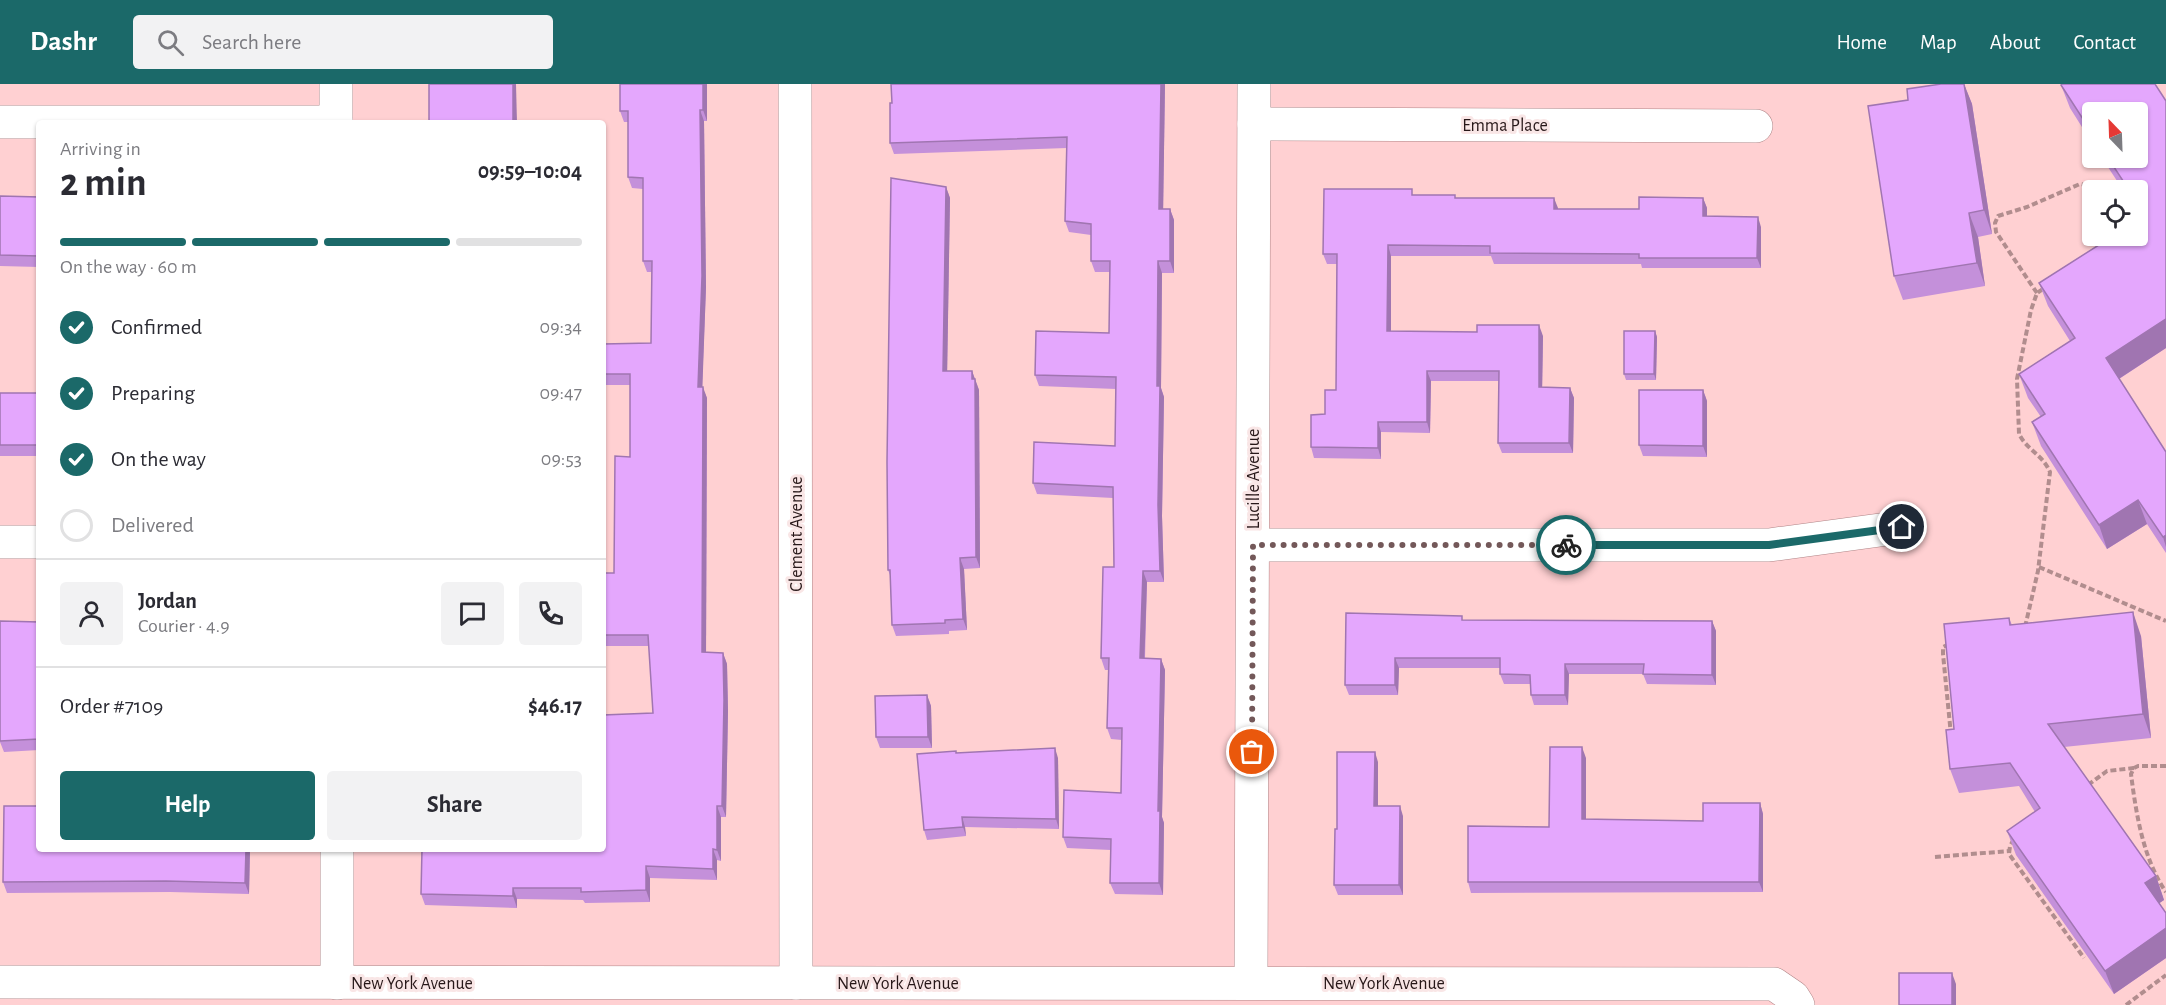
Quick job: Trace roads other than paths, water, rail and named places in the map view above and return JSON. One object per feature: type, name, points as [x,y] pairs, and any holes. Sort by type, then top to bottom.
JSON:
[{"type":"street","points":[[336,84],[336,120]]},
{"type":"street","name":"Clement Avenue","points":[[795,84],[796,983]]},
{"type":"street","name":"Lucille Avenue","points":[[1251,983],[1254,84]]},
{"type":"street","points":[[0,122],[36,122]]},
{"type":"street","name":"Emma Place","points":[[1254,124],[1756,126]]},
{"type":"street","points":[[1253,545],[1769,545],[1902,527]]},
{"type":"street","points":[[0,542],[36,542]]},
{"type":"street","points":[[337,852],[337,983]]},
{"type":"street","name":"New York Avenue","points":[[0,982],[1251,983],[1352,994],[1774,984],[1795,1001]]}]
